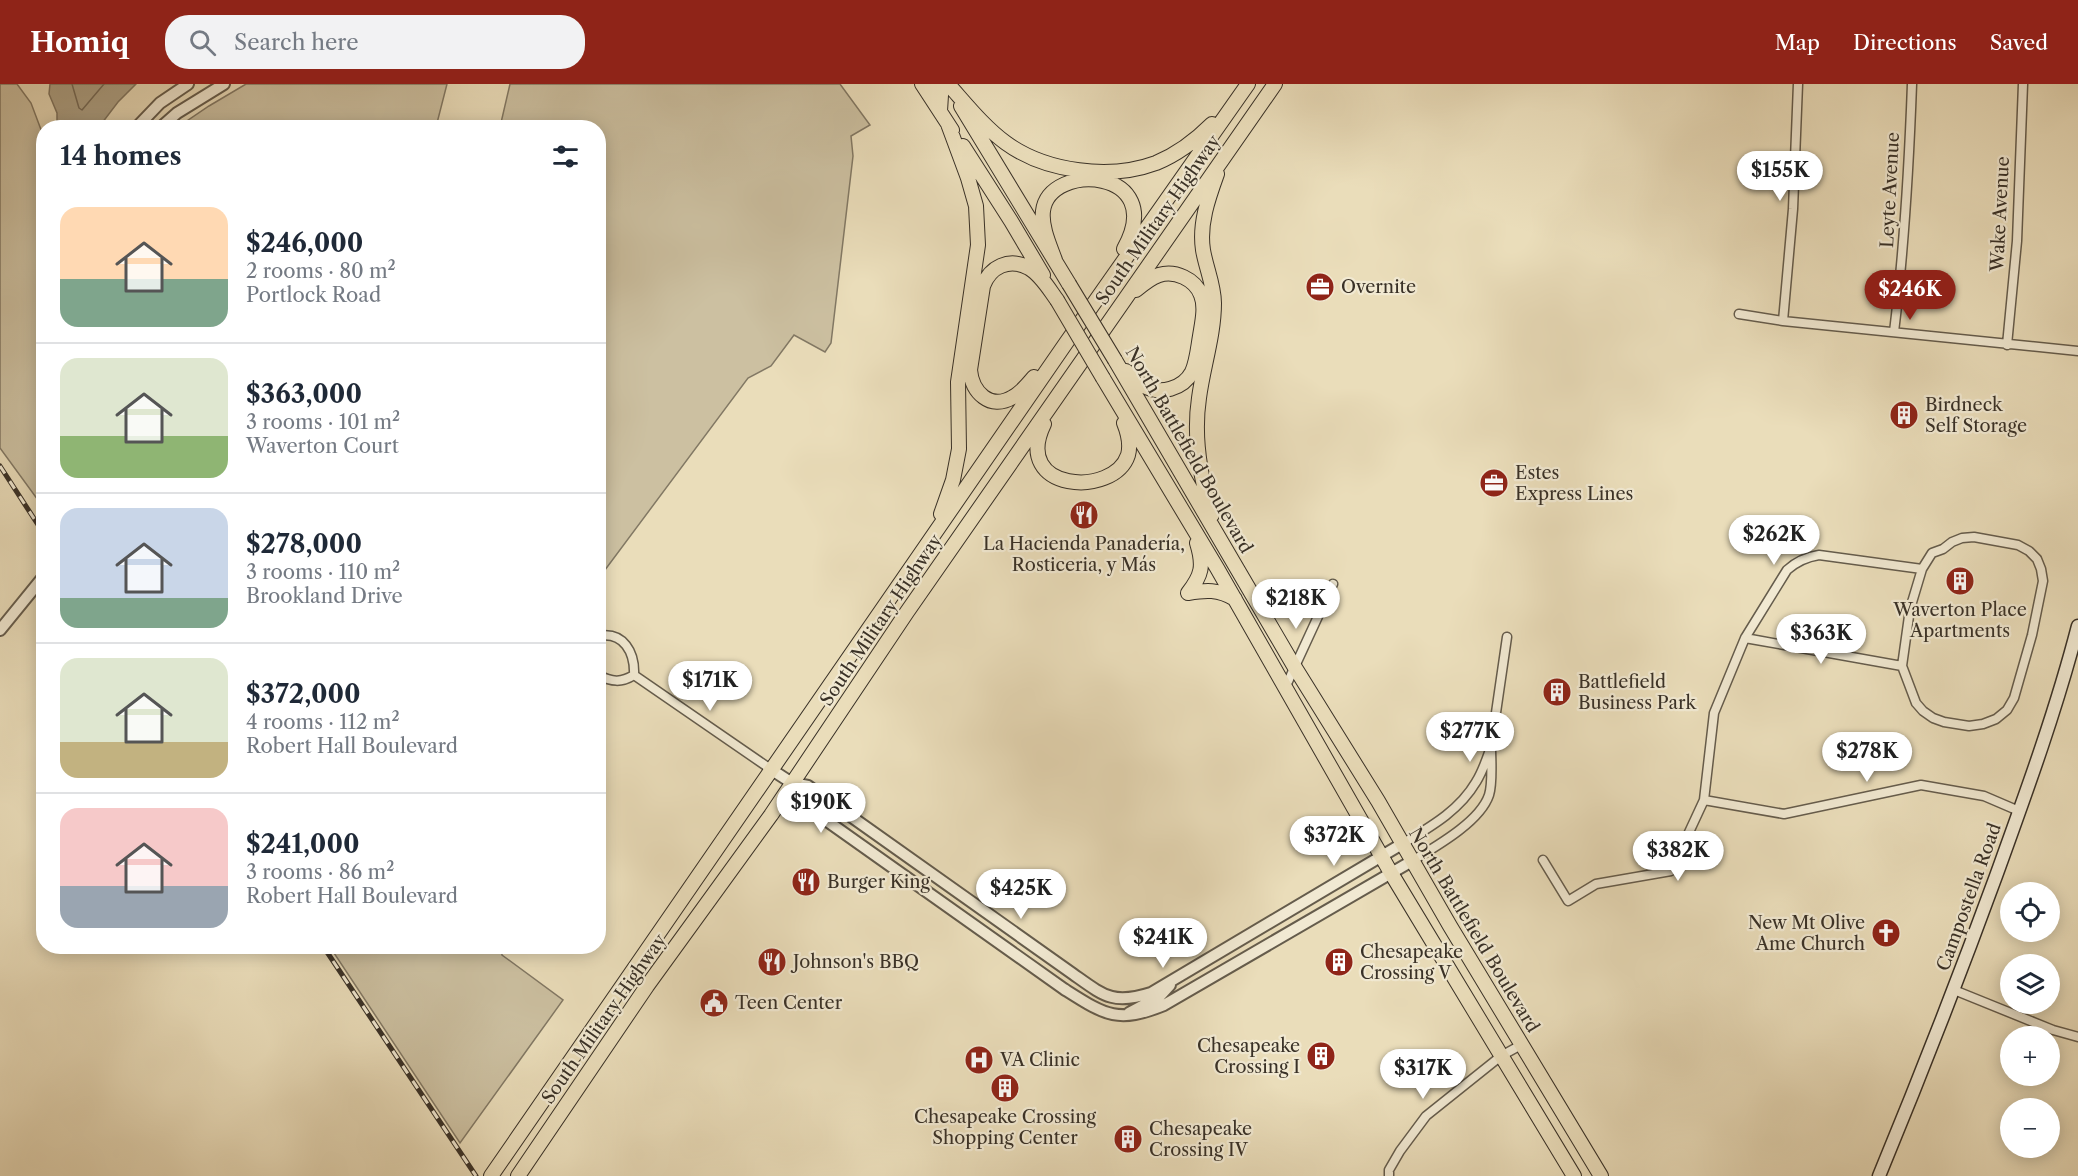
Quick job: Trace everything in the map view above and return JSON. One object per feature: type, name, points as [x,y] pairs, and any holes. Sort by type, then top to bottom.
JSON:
[{"type":"main road","points":[[922,84],[948,124],[971,187],[978,245],[958,382],[959,449],[950,490],[930,538]]},
{"type":"main road","points":[[937,84],[941,95],[940,111]]},
{"type":"main road","points":[[947,84],[992,130],[1022,153],[1061,166],[1102,171],[1139,168],[1179,152],[1199,137],[1247,84]]},
{"type":"main road","name":"North Battlefield Boulevard","points":[[947,84],[1115,360],[1294,666],[1601,1176]]},
{"type":"main road","name":"South Military Highway","points":[[491,1176],[930,538],[1247,84]]},
{"type":"main road","name":"South Military Highway","points":[[518,1176],[647,986],[792,783],[1078,364],[1275,84]]},
{"type":"main road","name":"North Battlefield Boulevard","points":[[948,124],[1011,221],[1235,599],[1391,873],[1575,1176]]},
{"type":"main road","points":[[1221,161],[1205,213],[1202,231],[1203,250],[1213,286],[1214,304],[1197,424],[1201,474],[1225,548]]},
{"type":"main road","points":[[1055,260],[1046,233],[1043,212],[1052,191],[1061,184],[1091,180],[1110,182],[1127,194],[1135,213],[1131,237],[1096,300]]},
{"type":"main road","points":[[1058,300],[1029,268],[1009,263],[992,271],[983,286],[970,370],[971,380],[976,390],[993,401],[1004,401],[1014,397],[1066,342]]},
{"type":"main road","points":[[1109,321],[1134,292],[1160,274],[1172,273],[1184,276],[1201,294],[1204,305],[1198,350],[1191,372],[1176,386],[1166,390],[1145,387],[1115,360]]},
{"type":"main road","points":[[1078,364],[1056,400],[1038,439],[1039,458],[1045,469],[1054,477],[1078,482],[1104,478],[1123,465],[1128,455],[1130,444],[1128,433],[1103,378]]},
{"type":"main road","points":[[1190,524],[1201,564],[1199,578],[1188,593],[1218,591],[1235,599]]},
{"type":"main road","name":"Campostella Road","points":[[1879,1176],[1954,990],[2043,747],[2064,682],[2078,626]]},
{"type":"street","points":[[144,120],[160,103],[188,84]]},
{"type":"street","points":[[169,120],[224,84]]},
{"type":"street","points":[[1783,321],[1793,209],[1798,84]]},
{"type":"street","name":"Leyte Avenue","points":[[1894,332],[1903,259],[1912,84]]},
{"type":"street","name":"Wake Avenue","points":[[2007,345],[2017,241],[2023,84]]},
{"type":"street","points":[[1739,314],[1783,321],[2078,351]]},
{"type":"street","points":[[1974,537],[2018,545],[2037,559],[2043,581],[2037,614],[2014,698],[2007,710],[1996,719],[1970,726],[1933,718],[1916,703],[1902,666],[1910,609],[1922,569],[1932,553],[1962,538],[1974,537]]},
{"type":"street","points":[[1543,860],[1568,901],[1596,884],[1671,871],[1704,801],[1714,713],[1745,638],[1787,570],[1796,562],[1819,555],[1922,569]]},
{"type":"street","points":[[1285,688],[1333,584]]},
{"type":"street","points":[[0,630],[36,586]]},
{"type":"street","points":[[606,634],[616,637],[630,648],[635,664],[634,675]]},
{"type":"street","points":[[792,783],[796,799],[1064,989],[1106,1013],[1125,1016],[1140,1015],[1164,1005],[1412,861],[1471,820],[1490,794],[1491,747],[1507,637]]},
{"type":"street","points":[[1745,638],[1902,666]]},
{"type":"street","points":[[634,675],[792,783],[808,786],[1101,993],[1117,999],[1131,999],[1151,993],[1447,816],[1460,804],[1477,781],[1491,747]]},
{"type":"street","points":[[606,679],[613,682],[623,681],[634,675]]},
{"type":"street","points":[[1704,801],[1784,814],[1921,785],[1984,796],[2019,811]]},
{"type":"street","points":[[1125,1016],[1132,1010],[1160,997],[1173,980]]},
{"type":"street","points":[[1954,990],[2053,1030],[2078,1037]]},
{"type":"street","points":[[1389,1176],[1389,1170],[1400,1151],[1426,1116],[1501,1056],[1521,1045]]},
{"type":"shaded area","points":[[0,84],[17,84],[31,103],[37,120],[36,497],[0,448]]},
{"type":"shaded area","points":[[246,84],[447,84],[438,120],[188,120]]},
{"type":"shaded area","points":[[510,84],[840,84],[870,125],[851,136],[853,156],[831,343],[825,352],[794,335],[771,366],[748,378],[606,569],[606,120],[502,120]]},
{"type":"shaded area","points":[[335,954],[502,954],[563,1000],[460,1143]]},
{"type":"water","points":[[50,84],[136,84],[104,120],[57,120],[57,113],[49,94]]},
{"type":"railway","points":[[0,466],[36,522]]},
{"type":"railway","points":[[328,954],[476,1176]]},
{"type":"place","name":"Overnite","points":[[1320,287]]},
{"type":"place","name":"Birdneck Self Storage","points":[[1904,415]]},
{"type":"place","name":"Estes Express Lines","points":[[1494,483]]},
{"type":"place","name":"La Hacienda Panadería, Rosticeria, y Más","points":[[1084,515]]},
{"type":"place","name":"Waverton Place Apartments","points":[[1960,581]]},
{"type":"place","name":"Battlefield Business Park","points":[[1557,692]]},
{"type":"place","name":"Burger King","points":[[806,882]]},
{"type":"place","name":"New Mt Olive Ame Church","points":[[1886,933]]},
{"type":"place","name":"Johnson's BBQ","points":[[772,962]]},
{"type":"place","name":"Chesapeake Crossing V","points":[[1339,962]]},
{"type":"place","name":"Teen Center","points":[[714,1003]]},
{"type":"place","name":"Chesapeake Crossing I","points":[[1321,1056]]},
{"type":"place","name":"VA Clinic","points":[[979,1060]]},
{"type":"place","name":"Chesapeake Crossing Shopping Center","points":[[1005,1088]]},
{"type":"place","name":"Chesapeake Crossing IV","points":[[1128,1139]]}]
